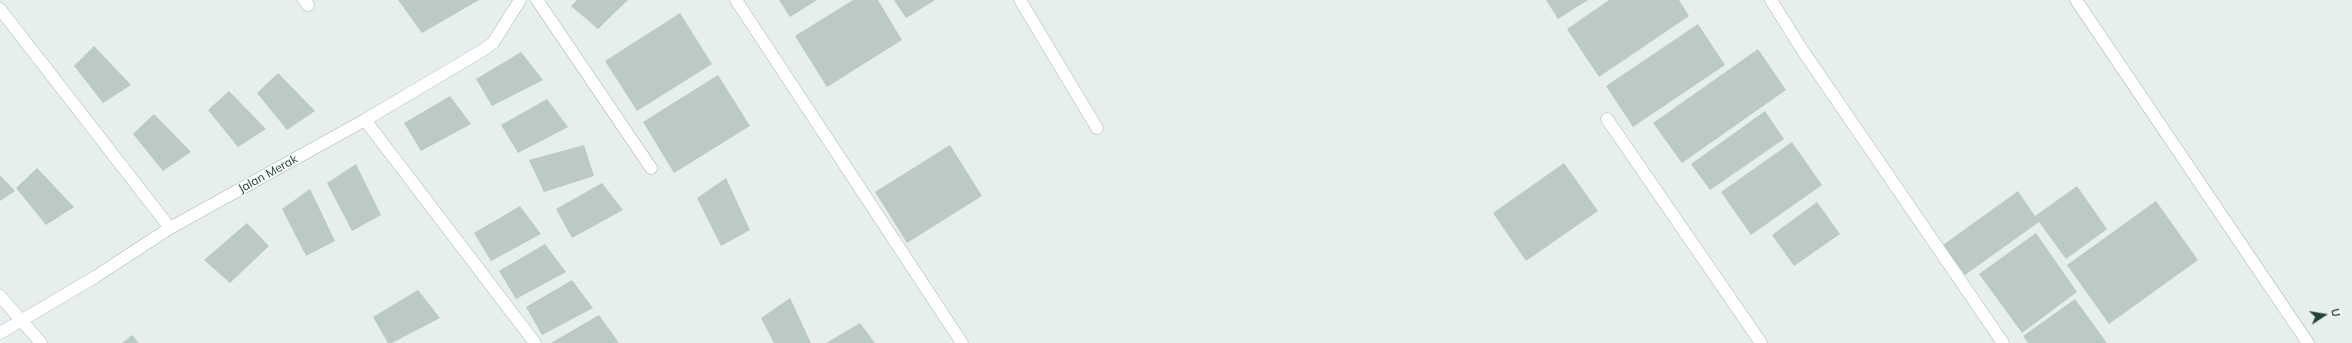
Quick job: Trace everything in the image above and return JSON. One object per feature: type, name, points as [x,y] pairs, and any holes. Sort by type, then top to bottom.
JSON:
[{"type":"street","name":"Jalan Merak","points":[[0,333],[22,321],[170,228],[365,120],[494,43],[520,0]]},
{"type":"street","points":[[537,0],[651,168]]},
{"type":"street","points":[[736,0],[962,343]]},
{"type":"street","points":[[1020,0],[1097,128]]},
{"type":"street","points":[[1771,0],[1801,48],[2003,343]]},
{"type":"street","points":[[2076,0],[2308,343]]},
{"type":"street","points":[[0,10],[170,228]]},
{"type":"street","points":[[1607,119],[1761,343]]},
{"type":"street","points":[[365,120],[534,343]]},
{"type":"street","points":[[0,296],[41,343]]},
{"type":"building","points":[[398,0],[479,0],[422,33]]},
{"type":"building","points":[[577,0],[628,0],[598,29],[571,6]]},
{"type":"building","points":[[779,0],[817,0],[790,17]]},
{"type":"building","points":[[853,0],[878,0],[902,40],[827,87],[795,36]]},
{"type":"building","points":[[894,0],[935,0],[906,18]]},
{"type":"building","points":[[1546,0],[1588,0],[1558,19]]},
{"type":"building","points":[[1609,0],[1679,0],[1689,16],[1599,77],[1567,29]]},
{"type":"building","points":[[680,13],[712,64],[637,111],[605,61]]},
{"type":"building","points":[[1698,24],[1725,65],[1633,127],[1606,86]]},
{"type":"building","points":[[94,46],[131,85],[103,103],[74,66]]},
{"type":"building","points":[[1758,49],[1786,90],[1682,163],[1653,123]]},
{"type":"building","points":[[521,52],[543,80],[492,106],[476,79]]},
{"type":"building","points":[[278,73],[315,111],[287,130],[257,93]]},
{"type":"building","points":[[718,75],[750,126],[674,173],[643,122]]},
{"type":"building","points":[[229,91],[266,129],[238,147],[208,110]]},
{"type":"building","points":[[450,96],[471,124],[421,151],[404,123]]},
{"type":"building","points":[[547,99],[568,127],[518,153],[501,125]]},
{"type":"building","points":[[1765,111],[1784,139],[1710,190],[1691,164]]},
{"type":"building","points":[[154,114],[191,152],[163,171],[133,134]]},
{"type":"building","points":[[1792,142],[1822,185],[1751,235],[1721,192]]},
{"type":"building","points":[[584,145],[594,176],[544,192],[529,160]]},
{"type":"building","points":[[950,145],[982,196],[907,243],[875,192]]},
{"type":"building","points":[[1564,163],[1598,211],[1526,261],[1493,213]]},
{"type":"building","points":[[356,164],[381,215],[352,231],[327,183]]},
{"type":"building","points":[[37,168],[74,207],[46,225],[16,188]]},
{"type":"building","points":[[0,175],[15,191],[0,201]]},
{"type":"building","points":[[726,178],[750,230],[721,246],[697,198]]},
{"type":"building","points":[[602,183],[623,210],[572,238],[556,209]]},
{"type":"building","points":[[2077,186],[2107,229],[2066,259],[2039,222],[1965,275],[1943,245],[2018,191],[2035,216]]},
{"type":"building","points":[[310,189],[335,241],[306,256],[282,209]]},
{"type":"building","points":[[2156,201],[2198,260],[2109,324],[2067,265]]},
{"type":"building","points":[[1817,202],[1840,234],[1794,266],[1772,235]]},
{"type":"building","points":[[520,206],[541,234],[491,261],[474,233]]},
{"type":"building","points":[[247,223],[269,246],[230,283],[204,260]]},
{"type":"building","points":[[2036,233],[2077,292],[2022,333],[1979,274]]},
{"type":"building","points":[[545,244],[566,272],[516,299],[499,271]]},
{"type":"building","points":[[572,280],[593,308],[542,335],[526,307]]},
{"type":"building","points":[[418,290],[440,318],[392,343],[388,343],[373,317]]},
{"type":"building","points":[[790,298],[811,343],[774,343],[761,318]]},
{"type":"building","points":[[2075,299],[2107,343],[2028,343],[2023,336]]},
{"type":"building","points":[[599,315],[619,343],[551,343]]},
{"type":"building","points":[[860,323],[875,343],[826,343]]},
{"type":"building","points":[[132,335],[139,343],[122,343]]}]
